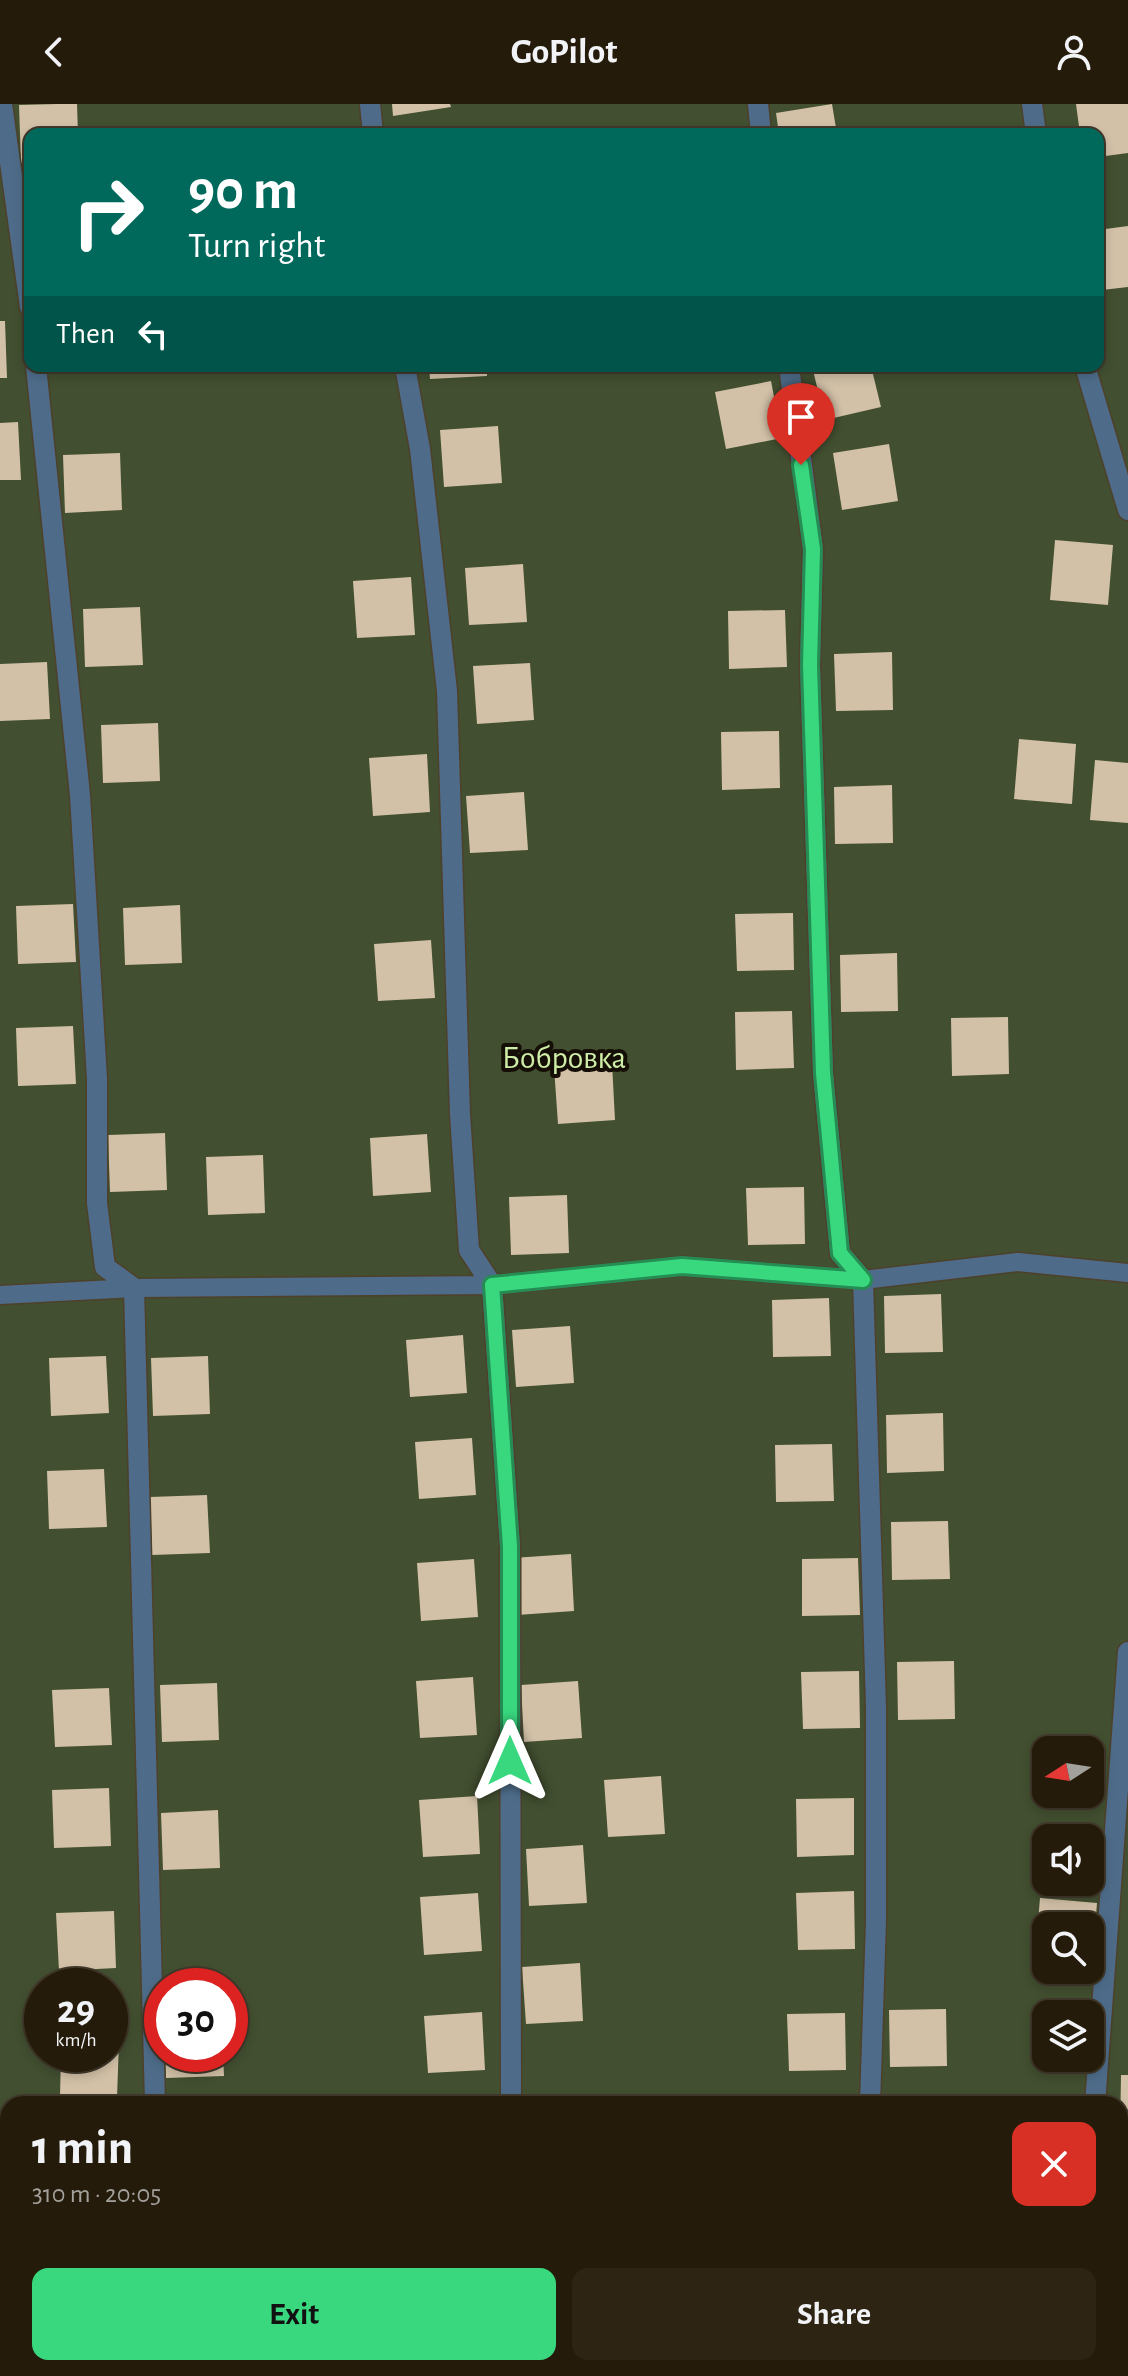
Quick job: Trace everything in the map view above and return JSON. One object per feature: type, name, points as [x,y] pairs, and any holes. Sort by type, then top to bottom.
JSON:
[{"type":"street","points":[[2,104],[24,264]]},
{"type":"street","points":[[370,104],[372,128]]},
{"type":"street","points":[[758,104],[760,128]]},
{"type":"street","points":[[1032,104],[1035,128]]},
{"type":"street","points":[[37,372],[80,795],[97,1079],[97,1203],[105,1267],[134,1288],[155,2096]]},
{"type":"street","points":[[406,372],[420,449],[447,691],[460,1114],[469,1250],[492,1285],[510,1547],[511,2096]]},
{"type":"street","points":[[790,372],[813,549],[810,665],[823,1073],[840,1253],[863,1280],[876,1707],[876,1921],[870,2096]]},
{"type":"street","points":[[1087,372],[1128,510]]},
{"type":"street","points":[[1096,2096],[1128,1652]]},
{"type":"lane","points":[[0,1295],[134,1288],[492,1285],[682,1266],[863,1280],[1018,1262],[1128,1273]]},
{"type":"green space","name":"Бобровка","points":[[0,104],[1128,104],[1128,2096],[0,2096]]},
{"type":"building","points":[[77,104],[78,128],[24,128],[24,163],[21,163],[19,105]]},
{"type":"building","points":[[392,104],[450,104],[451,107],[393,116]]},
{"type":"building","points":[[832,104],[836,128],[778,128],[776,113]]},
{"type":"building","points":[[1076,104],[1128,104],[1128,153],[1104,156],[1104,128],[1079,128]]},
{"type":"building","points":[[1128,226],[1128,287],[1104,290],[1104,229]]},
{"type":"building","points":[[0,321],[5,321],[7,378],[0,378]]},
{"type":"building","points":[[429,372],[487,372],[487,376],[430,379]]},
{"type":"building","points":[[813,372],[872,372],[881,407],[825,420]]},
{"type":"building","points":[[771,381],[782,438],[726,449],[715,392]]},
{"type":"building","points":[[18,422],[21,480],[0,480],[0,423]]},
{"type":"building","points":[[498,426],[502,483],[444,487],[440,430]]},
{"type":"building","points":[[889,444],[898,501],[842,510],[833,453]]},
{"type":"building","points":[[120,453],[122,510],[65,513],[63,455]]},
{"type":"building","points":[[1055,540],[1113,545],[1108,605],[1050,600]]},
{"type":"building","points":[[523,564],[527,622],[469,625],[465,568]]},
{"type":"building","points":[[411,577],[415,635],[357,638],[353,581]]},
{"type":"building","points":[[140,607],[143,665],[85,667],[83,609]]},
{"type":"building","points":[[785,610],[787,667],[729,669],[728,611]]},
{"type":"building","points":[[892,652],[893,710],[836,711],[834,654]]},
{"type":"building","points":[[47,662],[50,719],[0,721],[0,664]]},
{"type":"building","points":[[530,663],[534,720],[477,724],[473,666]]},
{"type":"building","points":[[158,723],[160,781],[103,783],[101,725]]},
{"type":"building","points":[[779,731],[780,788],[722,790],[721,732]]},
{"type":"building","points":[[1019,739],[1076,744],[1072,804],[1014,799]]},
{"type":"building","points":[[427,754],[430,812],[373,816],[369,758]]},
{"type":"building","points":[[1095,760],[1128,763],[1128,823],[1090,820]]},
{"type":"building","points":[[892,785],[893,843],[835,844],[834,787]]},
{"type":"building","points":[[524,792],[528,850],[470,853],[466,796]]},
{"type":"building","points":[[73,904],[76,962],[18,964],[16,906]]},
{"type":"building","points":[[180,905],[182,963],[125,965],[123,908]]},
{"type":"building","points":[[793,913],[794,970],[737,971],[735,914]]},
{"type":"building","points":[[431,940],[435,998],[378,1001],[374,944]]},
{"type":"building","points":[[897,953],[898,1011],[841,1012],[840,955]]},
{"type":"building","points":[[792,1011],[794,1068],[736,1070],[735,1012]]},
{"type":"building","points":[[1008,1017],[1009,1074],[952,1076],[951,1018]]},
{"type":"building","points":[[73,1026],[76,1084],[18,1086],[16,1028]]},
{"type":"building","points":[[612,1063],[615,1120],[558,1124],[554,1067]]},
{"type":"building","points":[[165,1133],[167,1190],[110,1192],[108,1135]]},
{"type":"building","points":[[427,1134],[431,1192],[373,1196],[370,1138]]},
{"type":"building","points":[[263,1155],[265,1213],[208,1215],[206,1157]]},
{"type":"building","points":[[804,1187],[805,1244],[748,1245],[746,1188]]},
{"type":"building","points":[[567,1195],[569,1253],[511,1255],[509,1197]]},
{"type":"building","points":[[941,1294],[943,1352],[885,1353],[884,1296]]},
{"type":"building","points":[[829,1298],[831,1356],[773,1357],[772,1300]]},
{"type":"building","points":[[570,1326],[574,1383],[516,1387],[512,1330]]},
{"type":"building","points":[[463,1335],[467,1393],[410,1397],[406,1340]]},
{"type":"building","points":[[106,1356],[109,1413],[51,1416],[49,1358]]},
{"type":"building","points":[[208,1356],[210,1414],[153,1416],[151,1358]]},
{"type":"building","points":[[943,1413],[944,1471],[887,1473],[886,1415]]},
{"type":"building","points":[[472,1438],[476,1495],[419,1499],[415,1442]]},
{"type":"building","points":[[832,1444],[834,1501],[776,1502],[775,1445]]},
{"type":"building","points":[[104,1469],[107,1527],[49,1529],[47,1471]]},
{"type":"building","points":[[207,1495],[210,1553],[152,1555],[150,1497]]},
{"type":"building","points":[[948,1521],[950,1579],[892,1580],[891,1522]]},
{"type":"building","points":[[571,1554],[574,1611],[517,1615],[513,1558]]},
{"type":"building","points":[[858,1558],[860,1615],[802,1616],[802,1559]]},
{"type":"building","points":[[474,1559],[478,1617],[421,1621],[417,1563]]},
{"type":"building","points":[[954,1661],[955,1719],[898,1720],[897,1662]]},
{"type":"building","points":[[859,1671],[860,1728],[803,1729],[801,1672]]},
{"type":"building","points":[[473,1677],[477,1735],[420,1738],[416,1681]]},
{"type":"building","points":[[578,1681],[582,1738],[524,1742],[521,1685]]},
{"type":"building","points":[[217,1683],[219,1740],[162,1742],[160,1685]]},
{"type":"building","points":[[109,1688],[112,1745],[55,1747],[52,1690]]},
{"type":"building","points":[[661,1776],[665,1834],[608,1837],[604,1780]]},
{"type":"building","points":[[109,1788],[111,1846],[54,1848],[52,1790]]},
{"type":"building","points":[[477,1796],[480,1854],[423,1857],[419,1800]]},
{"type":"building","points":[[854,1798],[854,1855],[797,1857],[796,1799]]},
{"type":"building","points":[[218,1810],[220,1868],[163,1870],[161,1813]]},
{"type":"building","points":[[583,1845],[587,1903],[529,1906],[526,1849]]},
{"type":"building","points":[[854,1891],[855,1949],[798,1950],[796,1893]]},
{"type":"building","points":[[478,1893],[482,1951],[424,1955],[420,1897]]},
{"type":"building","points":[[1040,1898],[1097,1903],[1096,1912],[1039,1912]]},
{"type":"building","points":[[114,1911],[116,1968],[59,1968],[56,1913]]},
{"type":"building","points":[[580,1963],[583,2021],[526,2024],[522,1967]]},
{"type":"building","points":[[946,2009],[947,2066],[890,2067],[889,2010]]},
{"type":"building","points":[[482,2012],[485,2070],[428,2073],[424,2016]]},
{"type":"building","points":[[845,2013],[846,2070],[789,2071],[787,2014]]},
{"type":"building","points":[[61,2072],[118,2072],[117,2096],[60,2096]]},
{"type":"building","points":[[166,2072],[224,2072],[224,2076],[166,2078]]},
{"type":"building","points":[[1121,2075],[1128,2075],[1128,2096],[1121,2096]]},
{"type":"route","points":[[510,1761],[510,1547],[492,1285],[682,1266],[863,1280],[840,1253],[823,1073],[810,665],[813,549],[801,465]]}]
